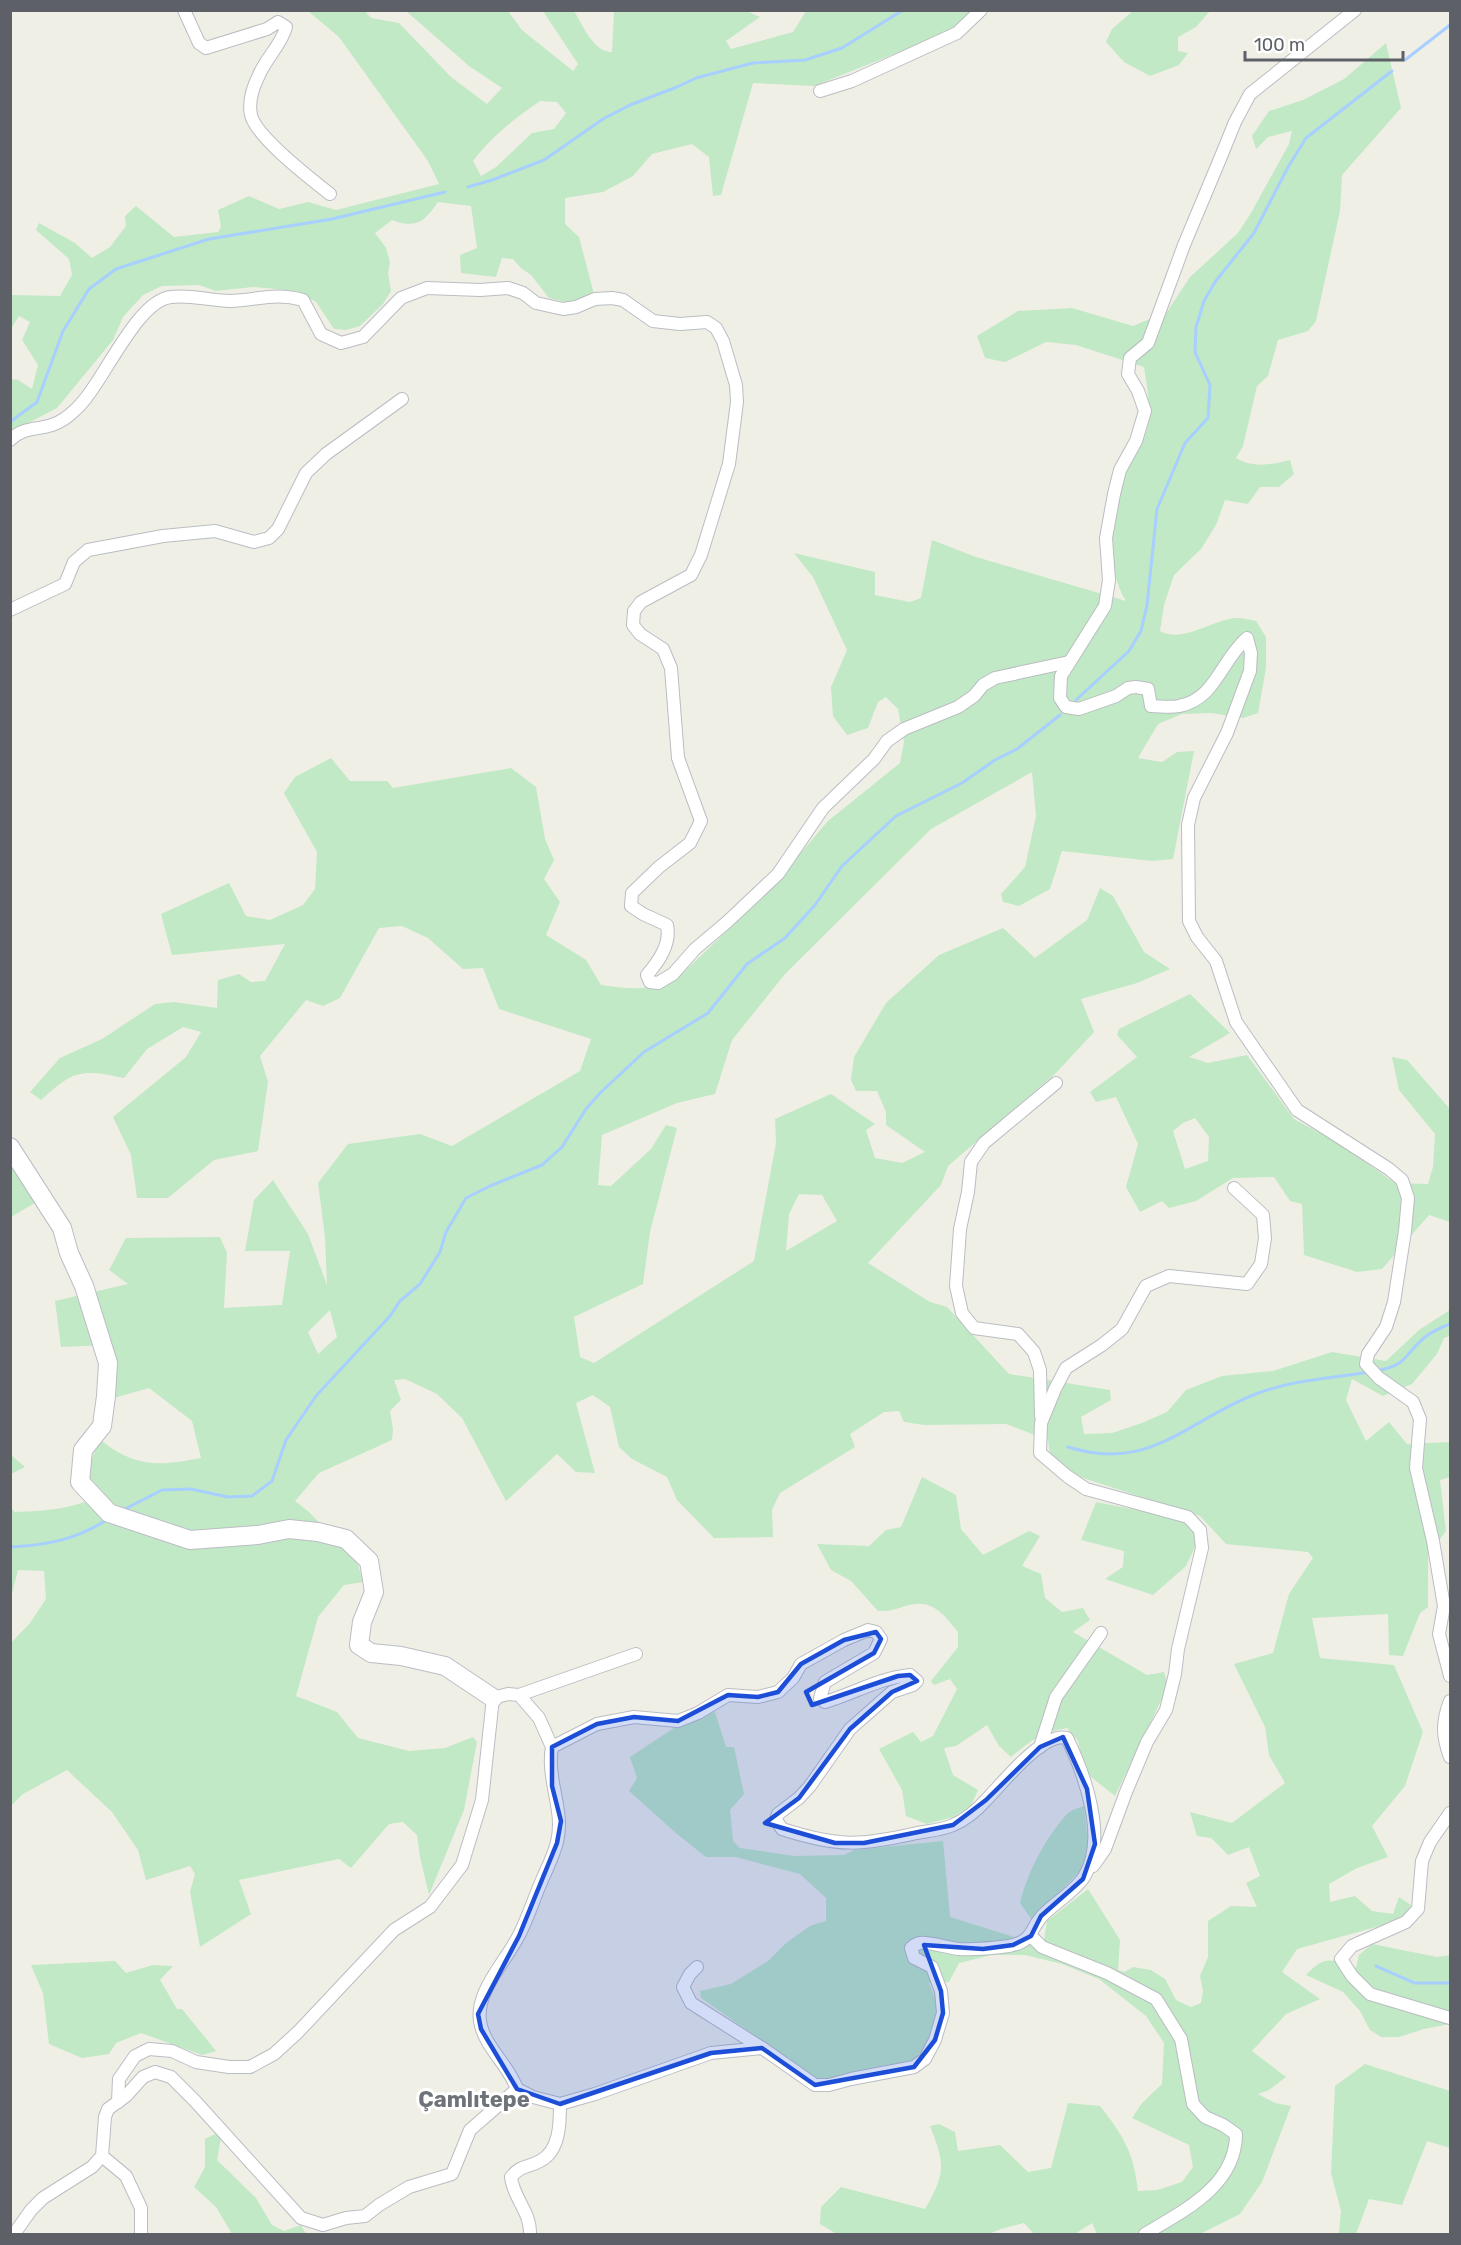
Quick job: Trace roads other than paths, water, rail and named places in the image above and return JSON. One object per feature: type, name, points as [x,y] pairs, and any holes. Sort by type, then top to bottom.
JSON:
[{"type":"street","points":[[184,10],[199,43],[206,48],[267,29],[278,22],[286,27],[284,36],[265,61],[251,91],[251,116],[261,132],[293,164],[330,194]]},
{"type":"street","points":[[820,92],[852,81],[957,33],[981,10]]},
{"type":"street","points":[[1355,10],[1250,94],[1235,122],[1184,245],[1148,343],[1130,358],[1128,374],[1138,391],[1144,411],[1136,441],[1120,470],[1114,494],[1106,537],[1109,580],[1105,606],[1061,676],[1060,698],[1066,708],[1078,709],[1116,696],[1128,688],[1136,687],[1148,689],[1151,706],[1179,706],[1197,699],[1213,687],[1237,646],[1247,638],[1251,652],[1250,671],[1227,733],[1194,798],[1188,825],[1189,921],[1197,938],[1216,961],[1236,1022],[1297,1110],[1389,1169],[1402,1180],[1408,1198],[1394,1302],[1386,1327],[1368,1354],[1366,1364],[1379,1378],[1413,1402],[1420,1419],[1416,1468],[1435,1552],[1444,1606],[1439,1634],[1450,1676]]},
{"type":"street","points":[[10,440],[28,428],[53,425],[64,420],[77,409],[91,394],[118,345],[159,300],[172,296],[210,301],[232,301],[286,295],[303,300],[321,334],[341,343],[363,337],[401,297],[427,288],[480,290],[508,288],[523,293],[549,308],[562,309],[576,307],[595,299],[612,298],[623,300],[652,321],[680,324],[707,322],[716,328],[723,340],[736,385],[737,402],[729,464],[701,555],[691,575],[641,602],[634,611],[633,625],[640,634],[663,649],[671,668],[678,758],[701,820],[690,843],[659,867],[632,893],[630,899],[631,906],[635,909],[667,925],[667,942],[656,964],[647,975],[650,982],[658,983],[673,974],[695,949],[728,922],[778,874],[823,808],[874,759],[887,741],[904,729],[958,707],[974,696],[983,685],[995,678],[1069,662]]},
{"type":"street","points":[[10,610],[65,584],[74,562],[88,550],[163,536],[215,531],[254,542],[268,538],[279,529],[306,473],[326,454],[402,399]]},
{"type":"street","points":[[697,1967],[683,1987],[691,2003],[815,2085],[829,2085],[914,2067],[925,2058],[935,2040],[943,2013],[941,1991],[932,1967],[914,1958],[911,1948],[919,1943],[959,1949],[983,1949],[1013,1945],[1031,1936],[1041,1916],[1083,1879],[1105,1849],[1147,1742],[1166,1710],[1202,1548],[1200,1530],[1188,1516],[1095,1492],[1076,1483],[1040,1453],[1040,1370],[1034,1352],[1018,1334],[974,1328],[962,1313],[956,1286],[960,1229],[968,1192],[971,1162],[984,1143],[1056,1083]]},
{"type":"street","points":[[10,1147],[62,1228],[69,1253],[84,1286],[108,1363],[102,1426],[83,1450],[80,1482],[110,1513],[190,1540],[258,1535],[289,1529],[318,1532],[346,1539],[369,1561],[374,1592],[362,1622],[359,1645],[371,1653],[401,1656],[445,1666],[493,1698],[508,1694],[519,1695],[636,1654]]},
{"type":"street","points":[[1041,1423],[1066,1368],[1122,1329],[1146,1286],[1169,1276],[1247,1284],[1261,1264],[1266,1238],[1263,1215],[1234,1188]]},
{"type":"street","points":[[552,1747],[597,1724],[634,1717],[678,1721],[698,1713],[728,1695],[758,1697],[778,1692],[793,1678],[801,1664],[844,1640],[868,1630],[876,1632],[880,1639],[874,1653],[825,1682],[820,1698],[825,1702],[898,1676],[910,1675],[916,1681],[913,1685],[892,1692],[850,1729],[810,1786],[778,1814],[776,1820],[782,1829],[835,1843],[864,1843],[886,1841],[952,1825],[986,1800],[1002,1780],[1040,1747],[1052,1739],[1063,1737],[1067,1738],[1087,1789],[1095,1844],[1091,1863],[1083,1879]]},
{"type":"street","points":[[1040,1747],[1056,1697],[1101,1634]]},
{"type":"street","points":[[519,1695],[539,1718],[552,1747],[549,1759],[552,1786],[561,1821],[557,1843],[519,1936],[494,1976],[478,2014],[481,2029],[512,2076],[517,2089],[532,2097],[560,2104],[596,2094],[711,2053],[762,2048]]},
{"type":"street","points":[[118,2102],[119,2079],[135,2056],[149,2049],[172,2051],[196,2062],[229,2067],[250,2067],[274,2054],[298,2032],[394,1930],[430,1907],[462,1865],[482,1800],[493,1698]]},
{"type":"street","points":[[1450,1701],[1446,1710],[1443,1733],[1450,1757]]},
{"type":"street","points":[[1450,1813],[1430,1842],[1422,1861],[1418,1909],[1406,1922],[1352,1947],[1341,1959],[1352,1976],[1370,1994],[1450,2018]]},
{"type":"street","points":[[1031,1936],[1042,1947],[1107,1973],[1156,1999],[1181,2039],[1193,2103],[1205,2117],[1236,2134],[1236,2150],[1225,2174],[1206,2196],[1145,2235]]},
{"type":"street","points":[[14,2235],[31,2210],[43,2198],[92,2167],[102,2156],[105,2117],[108,2109],[143,2077],[155,2072],[171,2077],[245,2154],[301,2218],[323,2225],[346,2218],[365,2216],[409,2187],[452,2174],[470,2130],[517,2089]]},
{"type":"street","points":[[530,2235],[530,2221],[512,2186],[511,2176],[517,2169],[540,2162],[550,2154],[560,2125],[560,2104]]},
{"type":"street","points":[[102,2156],[126,2176],[141,2208],[141,2235]]},
{"type":"waterway","points":[[468,187],[544,160],[603,119],[630,105],[696,78],[753,63],[805,60],[842,48],[903,10]]},
{"type":"waterway","points":[[1405,60],[1450,25]]},
{"type":"waterway","points":[[1076,700],[1129,651],[1141,631],[1147,605],[1157,509],[1185,443],[1208,418],[1210,385],[1195,352],[1196,327],[1204,301],[1215,282],[1254,233],[1306,138],[1392,71]]},
{"type":"waterway","points":[[10,422],[37,402],[63,331],[89,289],[116,269],[209,239],[332,219],[445,192]]},
{"type":"waterway","points":[[125,1509],[162,1490],[191,1489],[228,1497],[252,1496],[272,1481],[286,1440],[316,1396],[390,1316],[400,1301],[420,1284],[440,1252],[446,1232],[466,1198],[542,1165],[562,1147],[586,1109],[600,1093],[644,1052],[708,1013],[747,964],[785,938],[815,905],[842,866],[896,816],[962,783],[995,760],[1017,749],[1060,715]]},
{"type":"waterway","points":[[1376,1371],[1394,1366],[1425,1337],[1450,1324]]},
{"type":"waterway","points":[[1068,1447],[1097,1453],[1123,1453],[1146,1449],[1232,1405],[1269,1389],[1298,1382],[1370,1372]]},
{"type":"waterway","points":[[10,1547],[36,1545],[71,1537],[105,1521]]},
{"type":"waterway","points":[[1376,1966],[1415,1983],[1450,1983]]},
{"type":"district","name":"Çamlıtepe","points":[[474,2099]]}]
